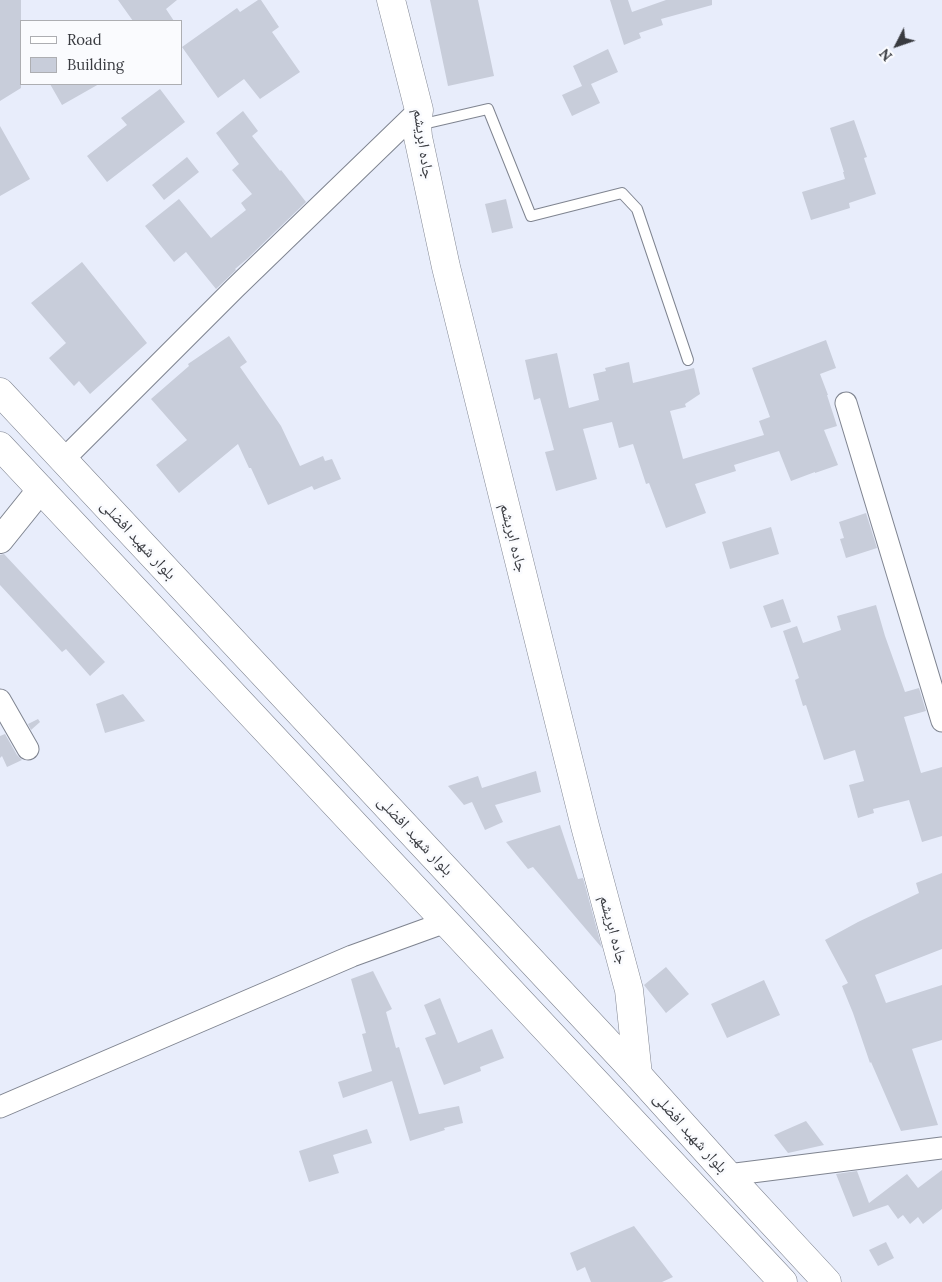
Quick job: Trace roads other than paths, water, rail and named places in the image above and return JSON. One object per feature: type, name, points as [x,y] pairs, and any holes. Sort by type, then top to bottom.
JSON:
[{"type":"main road","name":"جاده ابریشم","points":[[390,0],[418,118],[451,287],[585,826],[629,990],[638,1075]]},
{"type":"main road","name":"بلوار شهید افضلی","points":[[0,392],[638,1075],[827,1282]]},
{"type":"main road","name":"بلوار شهید افضلی","points":[[0,446],[783,1282]]},
{"type":"main road","points":[[145,600],[178,583]]},
{"type":"street","points":[[63,460],[235,288],[418,118]]},
{"type":"street","points":[[846,403],[942,720]]},
{"type":"street","points":[[0,540],[41,489]]},
{"type":"street","points":[[0,700],[28,749]]},
{"type":"street","points":[[0,1107],[352,956],[446,922]]},
{"type":"street","points":[[728,1175],[942,1148]]},
{"type":"lane","points":[[418,118],[488,109],[531,216],[622,193],[637,209],[688,360]]}]
